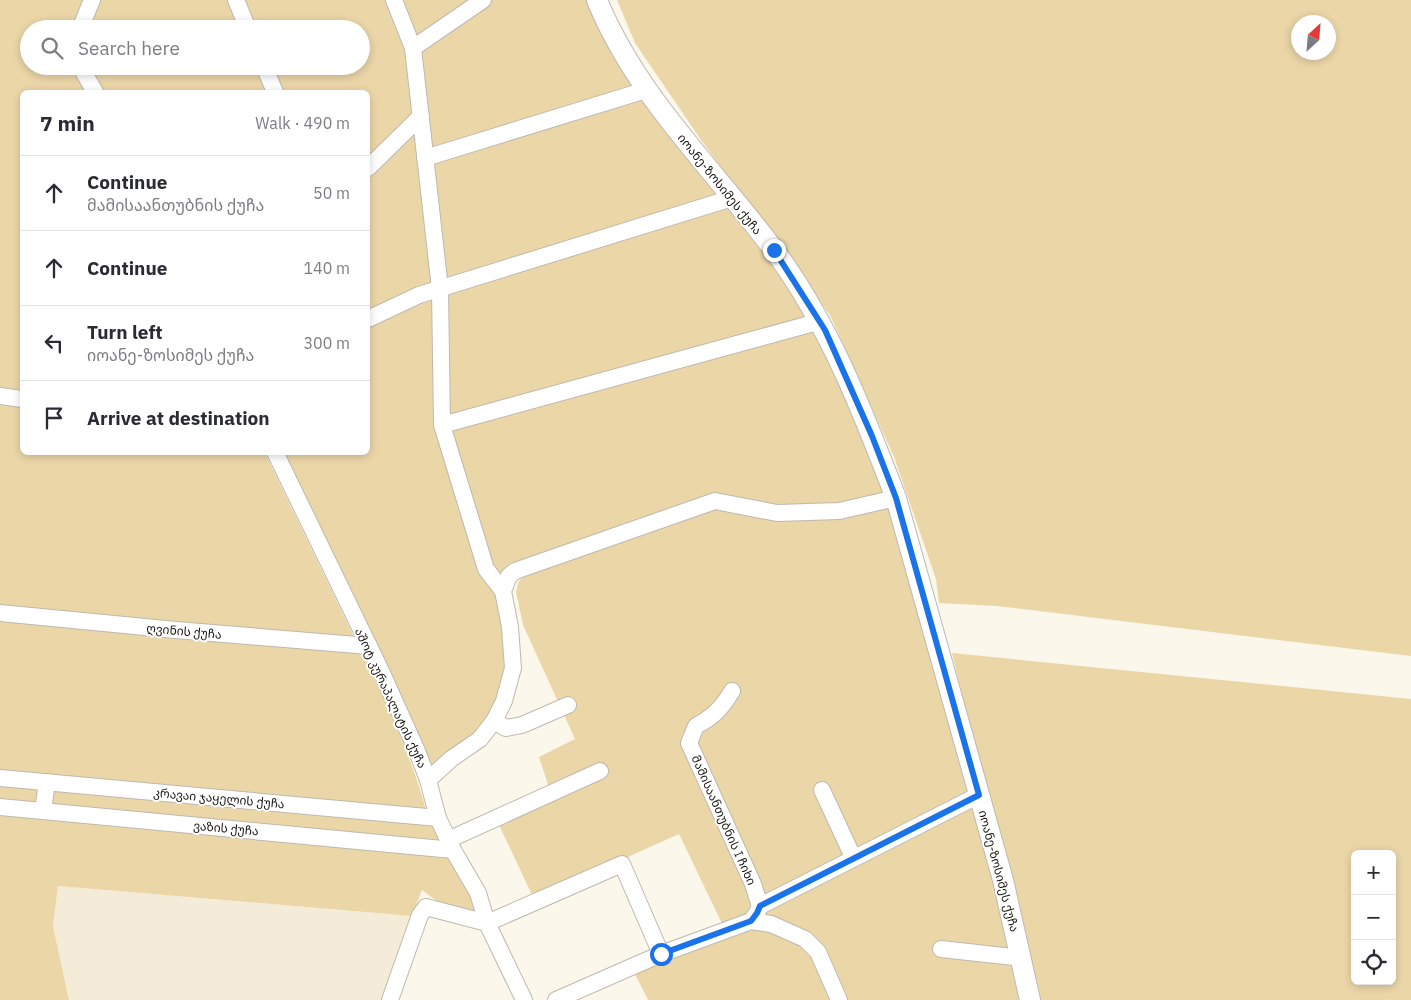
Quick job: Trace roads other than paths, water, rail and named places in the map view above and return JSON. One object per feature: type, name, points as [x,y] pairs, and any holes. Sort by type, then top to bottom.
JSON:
[{"type":"street","points":[[84,20],[92,0]]},
{"type":"street","points":[[236,0],[244,20]]},
{"type":"street","points":[[394,0],[413,48],[421,116],[440,289],[442,425],[486,569],[503,591],[510,627],[513,668],[504,701],[494,721],[480,739],[451,759],[428,780]]},
{"type":"street","points":[[413,48],[483,0]]},
{"type":"street","name":"იოანე-ზოსიმეს ქუჩა","points":[[597,0],[605,20],[646,90],[774,250],[821,321],[872,436],[896,498],[979,795],[1022,958],[1030,1000]]},
{"type":"street","points":[[85,75],[94,90]]},
{"type":"street","points":[[267,75],[273,90]]},
{"type":"street","points":[[425,158],[646,90]]},
{"type":"street","points":[[370,166],[421,116]]},
{"type":"street","points":[[370,318],[419,295],[732,198]]},
{"type":"street","points":[[442,425],[821,321]]},
{"type":"street","points":[[0,396],[20,399]]},
{"type":"street","name":"აშოტ კურაპალატის ქუჩა","points":[[276,455],[369,646],[428,780],[438,818],[450,845],[478,893],[487,923],[524,1000]]},
{"type":"street","points":[[503,591],[509,576],[515,571],[715,501],[777,513],[839,510],[896,498]]},
{"type":"street","name":"ღვინის ქუჩა","points":[[0,613],[369,646]]},
{"type":"street","name":"მამისაანთუბნის I ჩიხი","points":[[732,691],[722,707],[711,719],[696,726],[689,742],[753,884],[760,906]]},
{"type":"street","points":[[494,721],[506,728],[522,725],[568,704]]},
{"type":"street","points":[[450,845],[600,771]]},
{"type":"street","name":"კრავაი ჯაყელის ქუჩა","points":[[0,778],[438,818]]},
{"type":"street","points":[[43,811],[47,782]]},
{"type":"street","points":[[822,790],[853,857]]},
{"type":"street","points":[[751,921],[760,906],[853,857],[979,795]]},
{"type":"street","name":"ვაზის ქუჩა","points":[[0,807],[450,845]]},
{"type":"street","points":[[390,1000],[420,915],[426,907],[487,923],[622,864],[661,954]]},
{"type":"street","points":[[556,1000],[661,954],[751,921],[771,924],[805,939],[818,952],[839,1000]]},
{"type":"street","points":[[940,949],[1022,958]]}]
